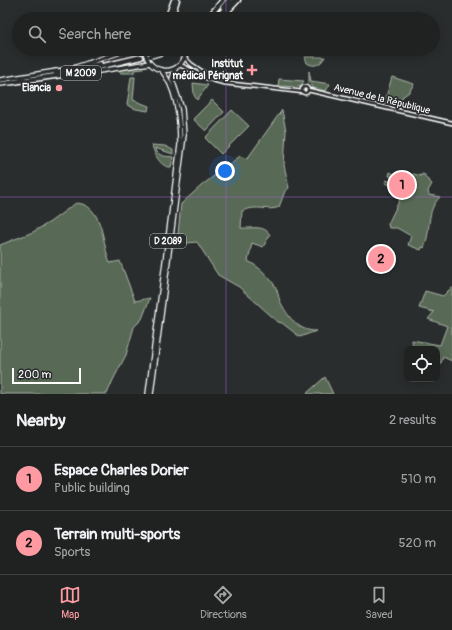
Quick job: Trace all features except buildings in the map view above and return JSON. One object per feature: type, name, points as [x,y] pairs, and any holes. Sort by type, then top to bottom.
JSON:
[{"type":"highway","points":[[170,12],[176,0]]},
{"type":"highway","points":[[173,12],[176,0]]},
{"type":"highway","points":[[213,12],[223,0]]},
{"type":"highway","points":[[220,12],[229,0]]},
{"type":"highway","points":[[221,12],[234,0]]},
{"type":"highway","points":[[227,12],[238,0]]},
{"type":"highway","points":[[11,80],[69,74],[141,56],[55,72]]},
{"type":"main road","name":"M 2009","points":[[0,84],[11,80],[55,72],[110,56]]},
{"type":"main road","points":[[148,56],[150,63],[162,70],[175,69],[185,58]]},
{"type":"main road","name":"M 2009","points":[[0,79],[11,80],[150,63]]},
{"type":"main road","name":"D 2089","points":[[150,394],[184,135],[182,109],[172,79],[175,69]]},
{"type":"main road","name":"D 2089","points":[[150,394],[180,145],[179,125],[175,102],[166,76],[162,70]]},
{"type":"street","points":[[185,58],[214,80]]},
{"type":"street","points":[[180,65],[214,80]]},
{"type":"street","name":"Avenue de la République","points":[[214,80],[232,84],[303,90],[305,93],[308,90],[452,123]]},
{"type":"green space","points":[[305,57],[325,57],[322,62],[313,65],[307,63]]},
{"type":"green space","points":[[141,66],[143,69],[134,70],[134,73],[121,73],[116,70]]},
{"type":"green space","points":[[309,71],[311,81],[330,84],[326,91],[312,88],[309,82]]},
{"type":"green space","points":[[131,77],[135,77],[133,100],[149,106],[148,111],[136,109],[127,105]]},
{"type":"green space","points":[[392,77],[414,84],[409,92],[402,97],[401,108],[386,104],[385,100]]},
{"type":"green space","points":[[279,79],[304,81],[300,87],[278,86]]},
{"type":"green space","points":[[193,83],[208,85],[197,100],[194,95]]},
{"type":"green space","points":[[212,100],[224,112],[206,131],[193,119]]},
{"type":"green space","points":[[232,110],[249,126],[221,154],[205,138]]},
{"type":"green space","points":[[282,110],[286,131],[284,165],[289,188],[285,191],[279,207],[271,209],[253,208],[242,211],[241,228],[261,228],[270,235],[263,247],[252,243],[248,261],[263,272],[272,282],[276,288],[283,307],[290,318],[304,329],[316,331],[300,337],[282,323],[278,322],[239,287],[218,275],[197,242],[177,244],[181,204],[201,186],[240,156],[247,159]]},
{"type":"green space","points":[[152,145],[165,146],[173,150],[173,154],[155,148],[160,155],[173,157],[171,167],[167,167],[161,163],[154,152]]},
{"type":"green space","points":[[390,172],[401,178],[404,174],[409,176],[414,174],[421,176],[422,174],[425,175],[425,177],[432,184],[428,191],[429,195],[440,197],[432,209],[428,234],[424,248],[422,247],[421,250],[408,245],[411,236],[397,228],[389,228],[388,224],[403,193],[400,189],[385,183],[386,180],[396,184],[398,179],[389,176]]},
{"type":"green space","points":[[76,203],[85,205],[92,210],[97,218],[110,263],[120,261],[135,301],[150,298],[142,319],[134,327],[126,355],[107,394],[0,394],[0,245],[33,232],[50,222]]},
{"type":"green space","points":[[388,250],[396,259],[382,271],[378,267],[387,258],[383,254]]},
{"type":"green space","points":[[452,287],[452,361],[443,357],[440,363],[440,346],[413,346],[412,340],[440,345],[447,326],[428,319],[434,312],[419,308],[425,291],[443,296]]},
{"type":"green space","points":[[325,377],[333,394],[306,394]]},
{"type":"place","name":"Institut médical Pérignat","points":[[252,70]]},
{"type":"place","name":"Elancia","points":[[59,88]]},
{"type":"place","name":"Espace Charles Dorier","points":[[402,185]]},
{"type":"place","name":"Terrain multi-sports","points":[[381,259]]}]
